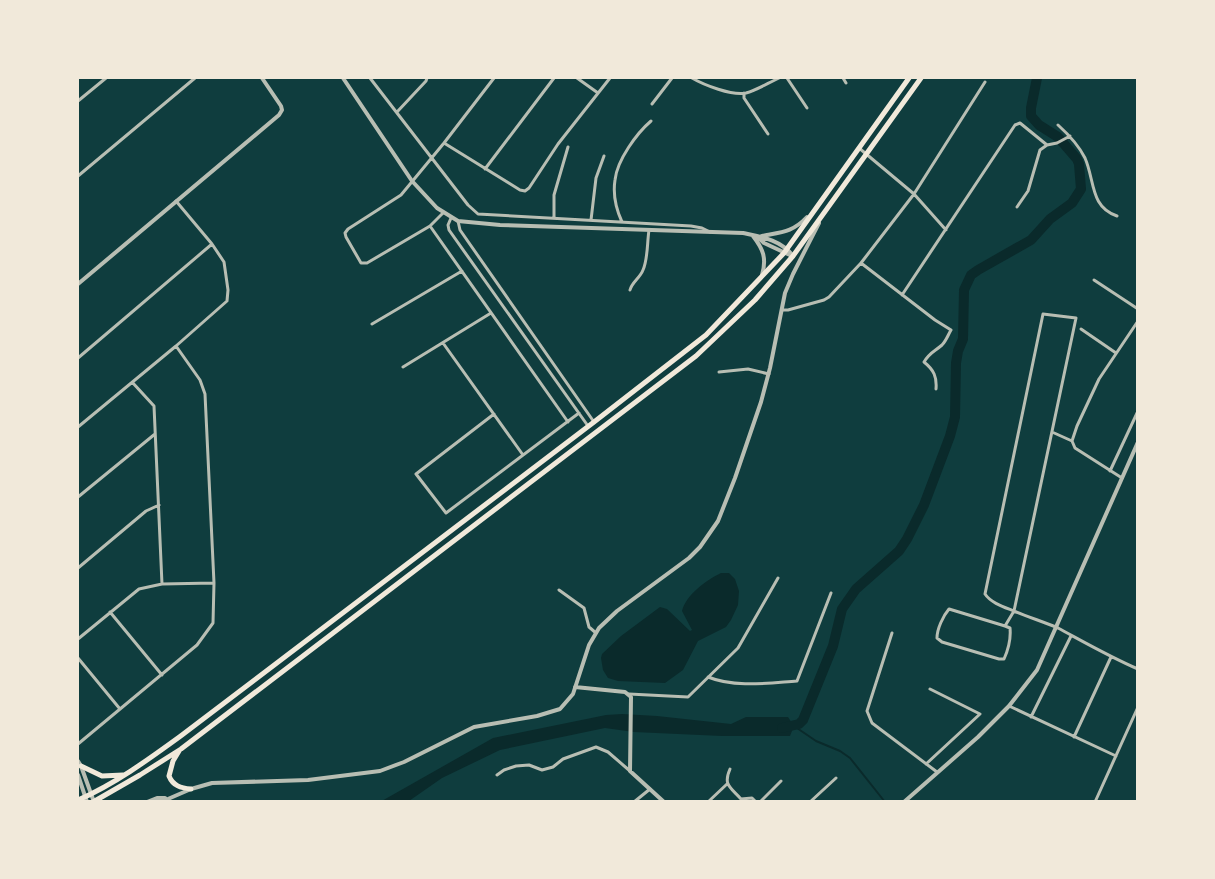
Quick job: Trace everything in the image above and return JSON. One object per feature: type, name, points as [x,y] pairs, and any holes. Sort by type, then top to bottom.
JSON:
[{"type":"highway","points":[[78,800],[86,799],[182,735],[691,348],[759,282],[786,251],[909,78]]},
{"type":"highway","points":[[94,801],[140,775],[180,749],[696,356],[756,300],[793,256],[921,78]]},
{"type":"highway","points":[[180,749],[173,761],[169,776],[173,784],[192,789]]},
{"type":"highway","points":[[79,763],[102,776],[124,775]]},
{"type":"street","points":[[78,101],[106,78]]},
{"type":"street","points":[[78,176],[195,78]]},
{"type":"street","points":[[78,284],[279,115],[282,110],[281,106],[262,78]]},
{"type":"street","points":[[343,78],[412,182],[443,213],[458,222],[743,233],[757,236],[796,228],[816,208]]},
{"type":"street","points":[[370,78],[468,205],[478,214],[691,226],[711,232]]},
{"type":"street","points":[[397,112],[427,78]]},
{"type":"street","points":[[443,213],[430,226],[367,264],[361,263],[345,233],[348,229],[401,195],[494,78]]},
{"type":"street","points":[[485,169],[554,78]]},
{"type":"street","points":[[577,78],[598,93]]},
{"type":"street","points":[[444,143],[520,190],[525,191],[529,188],[558,144],[610,78]]},
{"type":"street","points":[[652,104],[672,78]]},
{"type":"street","points":[[692,78],[719,89],[744,93],[764,86],[778,78]]},
{"type":"street","points":[[787,78],[807,108]]},
{"type":"street","points":[[843,78],[846,83]]},
{"type":"street","points":[[782,310],[824,300],[861,263],[914,194],[985,82]]},
{"type":"street","points":[[744,93],[744,98],[768,134]]},
{"type":"street","points":[[622,222],[618,212],[615,180],[633,139],[652,121]]},
{"type":"street","points":[[902,295],[1015,125],[1020,123],[1047,145]]},
{"type":"street","points":[[1058,125],[1070,136],[1085,158],[1097,201],[1108,213],[1118,216]]},
{"type":"street","points":[[1017,207],[1028,191],[1040,150],[1047,145],[1056,144],[1070,136]]},
{"type":"street","points":[[554,218],[554,196],[568,147]]},
{"type":"street","points":[[859,148],[914,194],[946,230]]},
{"type":"street","points":[[591,220],[596,178],[604,156]]},
{"type":"street","points":[[78,427],[227,301],[228,290],[224,262],[212,244],[176,201]]},
{"type":"street","points":[[147,802],[212,783],[308,780],[380,771],[404,762],[474,727],[537,716],[560,708],[567,702],[575,687],[589,645],[603,623],[689,558],[709,537],[718,521],[735,478],[769,374],[785,293],[824,212]]},
{"type":"street","points":[[452,218],[448,225],[449,230],[589,426]]},
{"type":"street","points":[[458,222],[460,230],[594,422]]},
{"type":"street","points":[[430,226],[568,422]]},
{"type":"street","points":[[630,290],[632,284],[640,276],[644,268],[649,230]]},
{"type":"street","points":[[752,235],[760,244],[765,256],[759,282]]},
{"type":"street","points":[[757,236],[764,243],[786,251],[793,256]]},
{"type":"street","points":[[78,357],[212,244]]},
{"type":"street","points":[[861,263],[951,330],[944,343],[938,349],[929,353],[924,362],[933,369],[936,390]]},
{"type":"street","points":[[372,324],[462,271]]},
{"type":"street","points":[[1094,280],[1138,309]]},
{"type":"street","points":[[403,367],[491,314]]},
{"type":"street","points":[[1005,626],[1014,611],[1076,318],[1043,314],[985,594],[988,598],[1014,611],[1057,628],[1138,669]]},
{"type":"street","points":[[1072,441],[1099,379],[1138,321]]},
{"type":"street","points":[[1081,329],[1116,353]]},
{"type":"street","points":[[443,343],[523,455]]},
{"type":"street","points":[[78,744],[197,645],[213,623],[214,583],[205,394],[200,380],[176,346]]},
{"type":"street","points":[[720,372],[748,369],[769,374]]},
{"type":"street","points":[[132,382],[154,406],[162,584]]},
{"type":"street","points":[[1110,471],[1138,411]]},
{"type":"street","points":[[494,414],[416,474],[446,513],[579,413]]},
{"type":"street","points":[[1052,432],[1072,441],[1076,448],[1122,478]]},
{"type":"street","points":[[78,497],[155,433]]},
{"type":"street","points":[[905,801],[978,738],[1010,706],[1037,670],[1138,442]]},
{"type":"street","points":[[78,568],[146,511],[158,505]]},
{"type":"street","points":[[575,687],[629,694],[688,697],[738,648],[778,578]]},
{"type":"street","points":[[78,639],[139,589],[162,584],[214,583]]},
{"type":"street","points":[[560,590],[584,608],[589,627],[596,633]]},
{"type":"street","points":[[708,677],[718,681],[749,684],[797,681],[831,593]]},
{"type":"street","points":[[949,609],[1005,626],[1010,628],[1011,632],[1006,654],[1004,658],[1000,659],[942,642],[937,638],[949,609]]},
{"type":"street","points":[[110,612],[162,674]]},
{"type":"street","points":[[892,633],[867,711],[872,723],[937,772]]},
{"type":"street","points":[[1031,717],[1071,636]]},
{"type":"street","points":[[1074,737],[1111,657]]},
{"type":"street","points":[[78,658],[120,709]]},
{"type":"street","points":[[926,764],[980,714],[930,689]]},
{"type":"street","points":[[629,694],[632,710],[630,771]]},
{"type":"street","points":[[1010,706],[1116,756]]},
{"type":"street","points":[[1096,802],[1138,707]]},
{"type":"street","points":[[497,775],[504,770],[516,766],[529,765],[542,770],[553,767],[564,759],[596,747],[608,752],[664,802]]},
{"type":"street","points":[[79,763],[94,801]]},
{"type":"street","points":[[730,769],[726,780],[727,784],[741,799],[752,798],[756,802]]},
{"type":"street","points":[[78,775],[86,799]]},
{"type":"street","points":[[810,802],[836,778]]},
{"type":"street","points":[[760,802],[781,781]]},
{"type":"street","points":[[708,802],[727,784]]},
{"type":"street","points":[[634,802],[650,789]]},
{"type":"street","points":[[161,802],[165,798]]},
{"type":"water","points":[[721,573],[729,573],[735,579],[739,591],[738,605],[726,627],[698,641],[683,670],[665,683],[618,681],[608,678],[603,670],[602,654],[621,636],[660,607],[667,609],[690,631],[692,630],[682,611],[684,605],[697,589]]},
{"type":"water","points":[[622,714],[731,724],[746,717],[788,717],[794,726],[790,736],[722,736],[634,732],[605,728],[500,750],[442,778],[409,801],[380,802],[493,738],[606,715]]},
{"type":"waterway","points":[[782,728],[799,724],[803,720],[833,646],[842,609],[856,589],[899,551],[924,505],[950,436],[955,417],[956,363],[963,339],[964,290],[971,275],[1031,240],[1050,219],[1072,203],[1081,189],[1077,159],[1058,137],[1039,125],[1031,116],[1037,78]]},
{"type":"waterway","points":[[794,726],[816,741],[840,751],[850,758],[885,802]]}]
